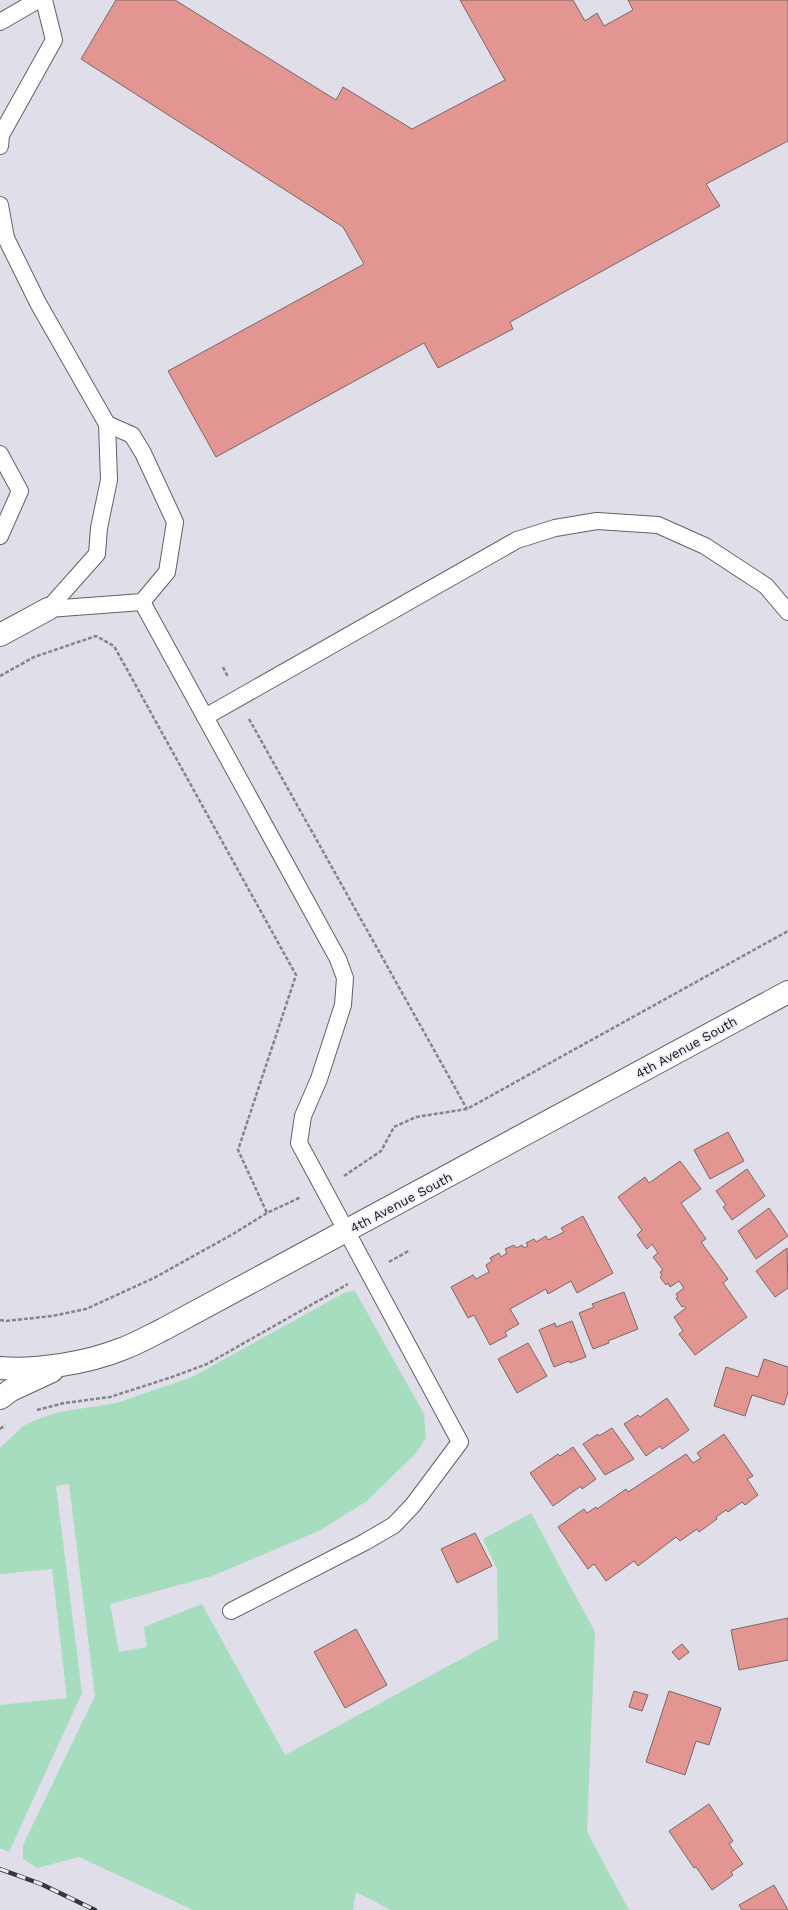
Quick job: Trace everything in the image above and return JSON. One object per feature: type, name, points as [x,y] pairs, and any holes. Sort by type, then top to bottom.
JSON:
[{"type":"street","points":[[0,635],[48,609]]},
{"type":"street","name":"4th Avenue South","points":[[0,1368],[46,1366],[80,1361],[122,1349],[164,1329],[788,992]]},
{"type":"street","points":[[0,1398],[44,1373],[80,1361]]},
{"type":"lane","points":[[0,22],[38,0]]},
{"type":"lane","points":[[0,146],[1,135],[54,40],[44,0]]},
{"type":"lane","points":[[0,205],[6,238],[38,303],[107,424],[109,480],[99,528],[97,554],[48,609]]},
{"type":"lane","points":[[48,609],[142,602],[167,572],[175,522],[143,453],[132,435],[107,424]]},
{"type":"lane","points":[[0,454],[20,491],[0,536]]},
{"type":"lane","points":[[204,717],[517,540],[555,528],[597,521],[658,526],[705,546],[766,586],[788,612]]},
{"type":"lane","points":[[142,602],[338,959],[345,978],[343,1005],[319,1079],[303,1116],[299,1143],[460,1442],[413,1505],[394,1525],[365,1542],[231,1611]]},
{"type":"path","points":[[0,676],[34,657],[96,636],[114,646],[296,975],[238,1150],[267,1213]]},
{"type":"path","points":[[223,667],[254,730],[467,1109]]},
{"type":"path","points":[[0,1320],[52,1316],[86,1309],[154,1278],[233,1234],[267,1213],[352,1172],[380,1151],[394,1126],[416,1118],[467,1109],[788,931]]},
{"type":"path","points":[[33,1411],[64,1403],[110,1397],[207,1364],[410,1250]]},
{"type":"path","points":[[0,1430],[10,1422]]},
{"type":"green space","points":[[355,1291],[424,1414],[426,1438],[416,1453],[367,1501],[319,1531],[212,1576],[110,1604],[119,1652],[147,1647],[144,1627],[202,1604],[285,1755],[498,1639],[497,1569],[483,1539],[531,1513],[595,1632],[587,1832],[629,1910],[391,1910],[356,1892],[353,1910],[193,1910],[79,1857],[37,1868],[23,1859],[23,1845],[95,1696],[69,1484],[56,1486],[82,1693],[9,1852],[0,1848],[0,1705],[67,1698],[52,1569],[0,1574],[0,1448],[23,1426],[38,1419],[59,1412],[117,1403],[192,1377],[346,1292]]},
{"type":"building","points":[[116,0],[175,0],[336,100],[343,87],[412,129],[505,80],[460,0],[573,0],[585,21],[597,13],[604,26],[633,10],[628,0],[788,0],[788,141],[706,184],[720,206],[510,322],[513,329],[438,368],[424,343],[216,457],[168,371],[364,264],[343,227],[81,59]]},
{"type":"building","points":[[728,1132],[744,1161],[710,1179],[694,1150]]},
{"type":"building","points":[[680,1161],[701,1189],[681,1203],[706,1239],[701,1242],[728,1279],[723,1283],[747,1317],[695,1355],[679,1334],[683,1331],[674,1317],[686,1308],[684,1306],[682,1307],[676,1298],[678,1297],[676,1294],[684,1288],[679,1281],[670,1287],[668,1283],[666,1285],[660,1277],[662,1275],[660,1272],[663,1270],[653,1257],[658,1253],[652,1244],[647,1249],[637,1235],[642,1230],[618,1197],[645,1177],[649,1183]]},
{"type":"building","points":[[747,1169],[765,1196],[732,1220],[723,1207],[726,1205],[716,1191]]},
{"type":"building","points":[[769,1208],[788,1236],[756,1259],[738,1231]]},
{"type":"building","points":[[583,1216],[613,1273],[577,1293],[571,1281],[548,1294],[546,1289],[510,1309],[519,1324],[505,1332],[507,1336],[490,1345],[474,1315],[468,1318],[451,1287],[473,1275],[476,1279],[489,1272],[486,1265],[492,1261],[490,1258],[499,1253],[501,1257],[507,1253],[505,1249],[514,1245],[516,1248],[522,1245],[524,1248],[528,1246],[526,1243],[534,1239],[536,1242],[546,1236],[548,1240],[564,1232],[561,1228]]},
{"type":"building","points":[[787,1248],[788,1288],[775,1297],[756,1271]]},
{"type":"building","points":[[624,1292],[638,1329],[608,1341],[609,1343],[593,1349],[579,1313],[594,1307],[592,1304]]},
{"type":"building","points":[[572,1321],[586,1357],[570,1363],[569,1361],[554,1367],[539,1330],[555,1323],[556,1327]]},
{"type":"building","points":[[528,1343],[547,1376],[517,1393],[498,1359]]},
{"type":"building","points":[[764,1359],[788,1367],[788,1392],[784,1405],[752,1395],[745,1416],[714,1406],[726,1367],[758,1377]]},
{"type":"building","points":[[667,1398],[689,1430],[662,1449],[660,1446],[646,1456],[624,1424],[638,1415],[640,1417]]},
{"type":"building","points":[[612,1428],[634,1459],[605,1475],[583,1444],[598,1434],[599,1436]]},
{"type":"building","points":[[724,1434],[753,1476],[747,1479],[758,1495],[745,1505],[742,1502],[728,1512],[726,1510],[716,1517],[717,1519],[699,1532],[697,1529],[680,1541],[676,1537],[638,1566],[634,1561],[606,1581],[594,1564],[588,1569],[558,1527],[584,1509],[587,1513],[596,1507],[597,1509],[626,1489],[628,1492],[686,1454],[693,1463],[701,1458],[697,1453]]},
{"type":"building","points":[[573,1447],[596,1479],[582,1489],[581,1486],[553,1506],[530,1473],[558,1454],[560,1456]]},
{"type":"building","points":[[475,1533],[492,1566],[457,1583],[441,1549]]},
{"type":"building","points":[[788,1618],[788,1660],[739,1670],[731,1630]]},
{"type":"building","points":[[356,1629],[387,1685],[345,1708],[314,1652]]},
{"type":"building","points":[[682,1644],[689,1652],[679,1660],[672,1652]]},
{"type":"building","points":[[634,1691],[648,1695],[642,1711],[629,1707]]},
{"type":"building","points":[[669,1691],[721,1708],[709,1745],[696,1741],[685,1775],[646,1762]]},
{"type":"building","points":[[709,1804],[733,1841],[729,1844],[743,1864],[731,1872],[733,1875],[712,1890],[696,1867],[694,1868],[669,1831]]},
{"type":"building","points":[[774,1885],[788,1910],[742,1910],[739,1905]]},
{"type":"railway","points":[[0,1869],[41,1884],[95,1910]]}]
